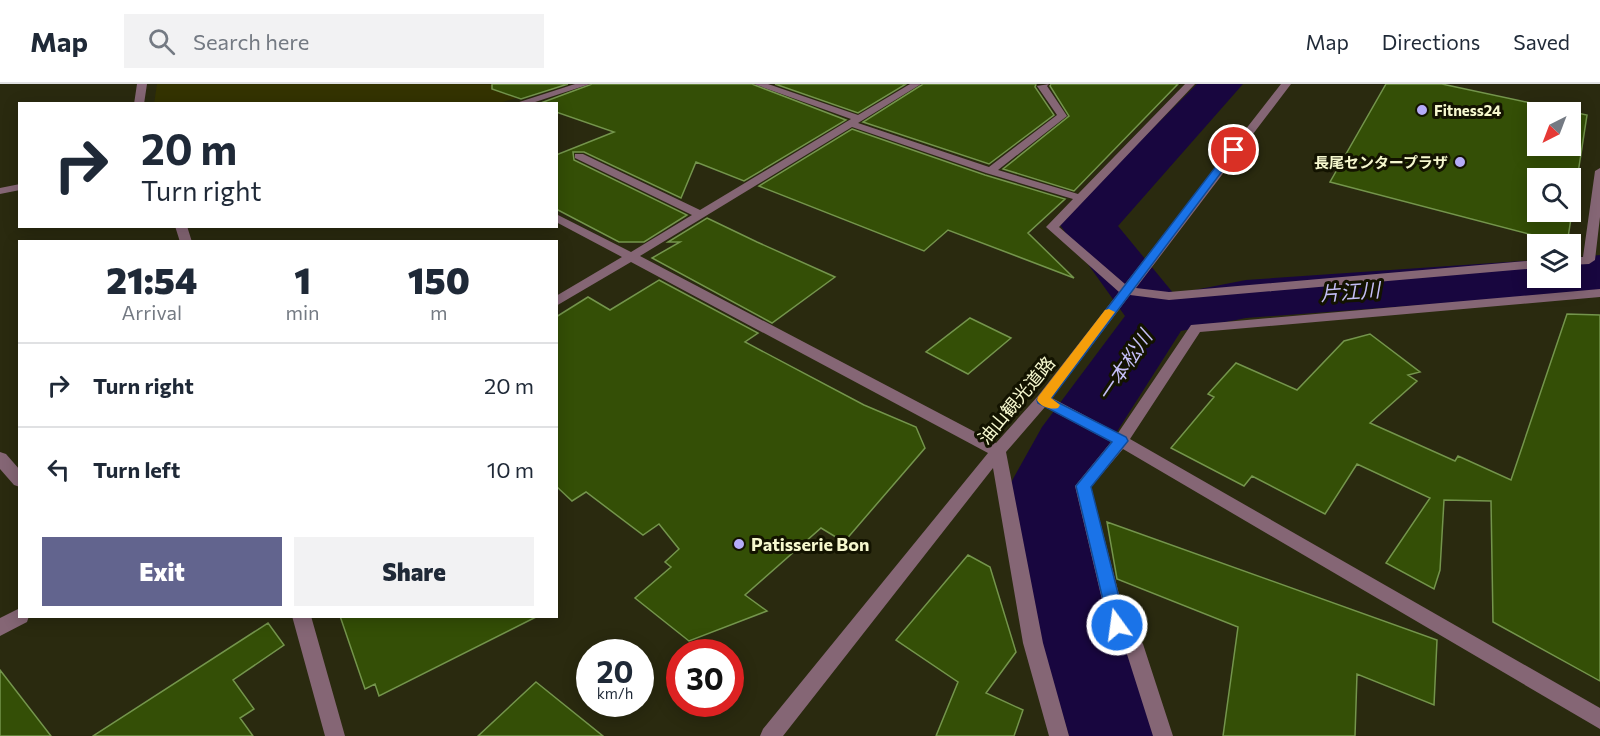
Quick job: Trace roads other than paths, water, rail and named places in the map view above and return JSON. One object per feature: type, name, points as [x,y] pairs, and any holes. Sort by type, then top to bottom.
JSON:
[{"type":"street","points":[[139,102],[142,84]]},
{"type":"street","points":[[525,102],[585,84]]},
{"type":"street","points":[[759,84],[990,171],[1080,198]]},
{"type":"street","points":[[558,302],[916,84]]},
{"type":"street","points":[[990,171],[1062,116],[1047,97],[1042,86],[1044,84]]},
{"type":"street","points":[[1190,84],[1052,227],[1129,290],[1162,295],[1527,265]]},
{"type":"street","name":"油山観光道路","points":[[770,736],[998,451],[1049,403],[1151,258],[1286,84]]},
{"type":"street","points":[[579,156],[702,214]]},
{"type":"street","points":[[1594,259],[1600,171]]},
{"type":"street","points":[[0,191],[18,187]]},
{"type":"street","points":[[558,219],[633,256],[998,451],[1033,643],[1059,736]]},
{"type":"street","points":[[1162,736],[1133,645],[1117,625],[1083,486],[1121,441],[1196,328],[1600,294]]},
{"type":"street","points":[[1049,403],[1121,441],[1600,719]]},
{"type":"street","points":[[0,458],[18,479]]},
{"type":"street","points":[[0,628],[18,617]]},
{"type":"street","points":[[301,618],[335,736]]},
{"type":"waterway","name":"一本松川","points":[[1158,316],[1088,225],[1221,84]]},
{"type":"waterway","name":"片江川","points":[[1581,275],[1600,273]]},
{"type":"waterway","name":"片江川","points":[[1158,316],[1246,299],[1527,279]]},
{"type":"waterway","name":"一本松川","points":[[1119,736],[1056,555],[1048,486],[1069,446],[1158,316]]},
{"type":"place","name":"Fitness24","points":[[1422,110]]},
{"type":"place","name":"長尾センタープラザ","points":[[1460,162]]},
{"type":"place","name":"Patisserie Bon","points":[[739,544]]}]
